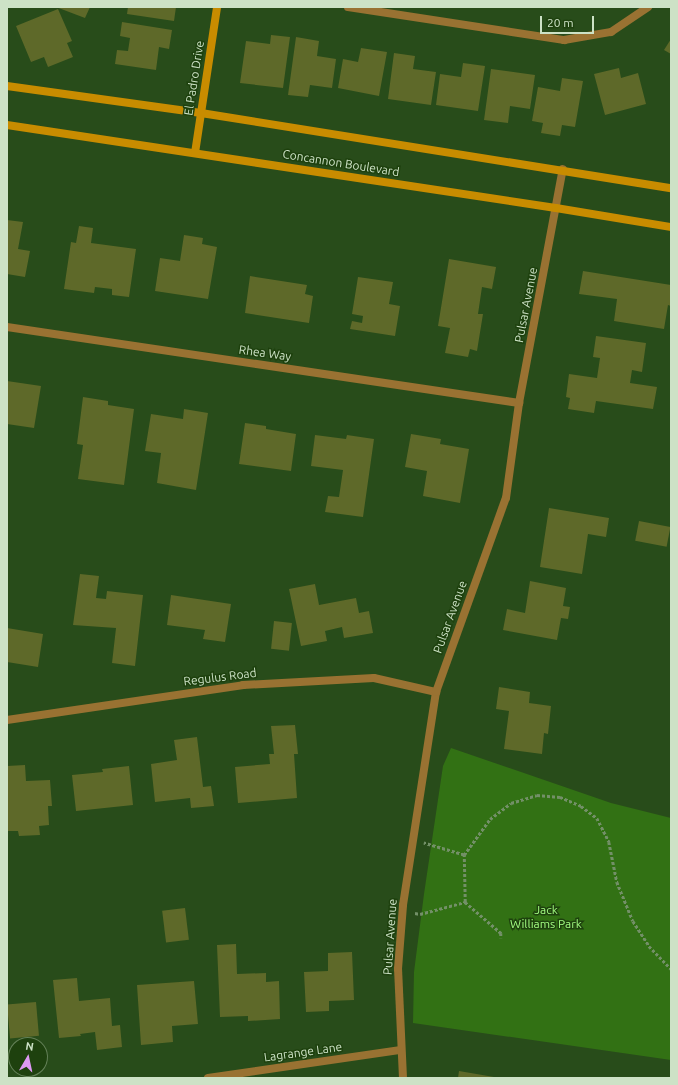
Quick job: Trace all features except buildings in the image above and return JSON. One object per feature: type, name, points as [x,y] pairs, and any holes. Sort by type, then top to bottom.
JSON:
[{"type":"main road","name":"El Padro Drive","points":[[195,153],[217,7]]},
{"type":"main road","points":[[7,86],[202,113],[562,169],[671,188]]},
{"type":"main road","name":"Concannon Boulevard","points":[[7,125],[556,208],[671,228]]},
{"type":"street","points":[[348,7],[564,40],[611,32],[648,7]]},
{"type":"street","name":"Pulsar Avenue","points":[[403,1078],[400,1050],[398,969],[403,905],[436,692],[506,498],[519,403],[562,169]]},
{"type":"street","name":"Rhea Way","points":[[7,327],[519,403]]},
{"type":"street","name":"Regulus Road","points":[[7,720],[243,685],[374,678],[436,692]]},
{"type":"street","name":"Lagrange Lane","points":[[208,1078],[400,1050]]},
{"type":"path","points":[[501,938],[501,933],[465,902],[464,855],[490,819],[511,803],[537,795],[560,797],[581,806],[597,818],[609,842],[617,882],[633,921],[649,946],[671,968]]},
{"type":"path","points":[[429,844],[464,855]]},
{"type":"path","points":[[420,914],[465,902]]},
{"type":"green space","name":"Jack Williams Park","points":[[451,748],[611,803],[671,818],[671,1060],[413,1023],[414,972],[424,894],[443,766]]}]
